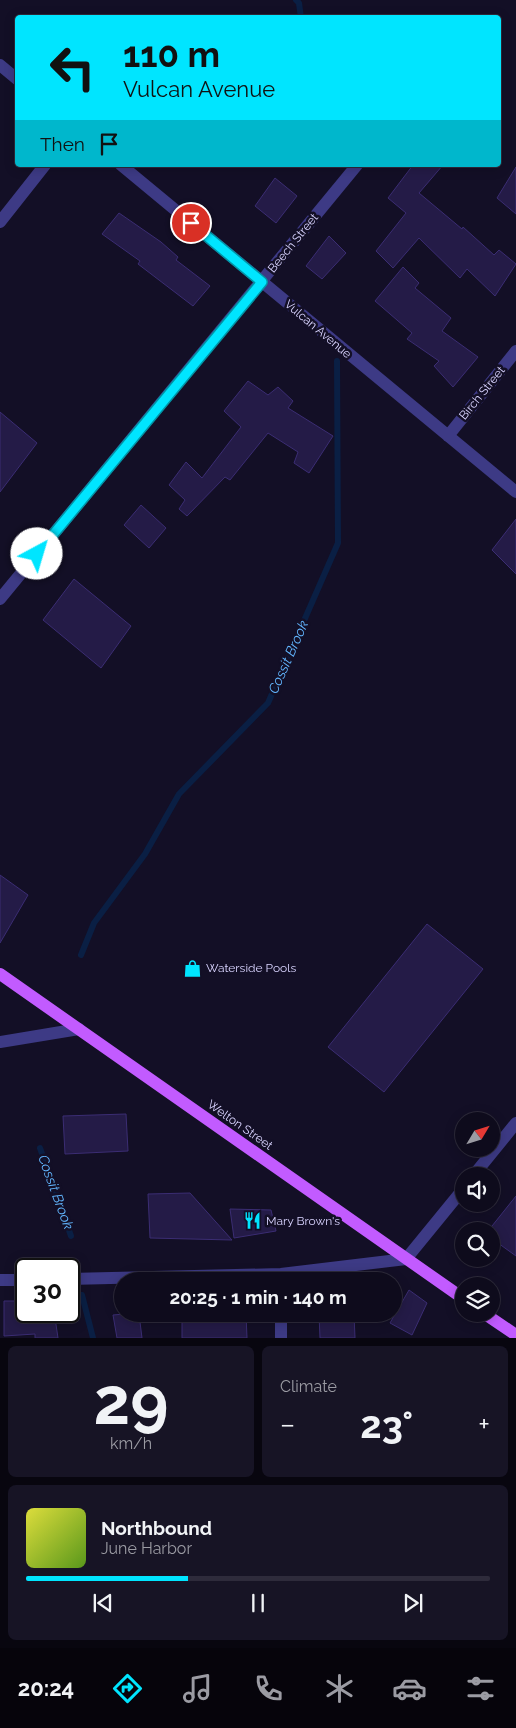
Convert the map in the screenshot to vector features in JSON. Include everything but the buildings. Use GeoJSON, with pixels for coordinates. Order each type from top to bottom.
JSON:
{"type":"FeatureCollection","features":[{"type":"Feature","properties":{"kind":"main road","name":"Welton Street"},"geometry":{"type":"LineString","coordinates":[[0,974],[455,1293]]}},
{"type":"Feature","properties":{"kind":"main road"},"geometry":{"type":"LineString","coordinates":[[497,1322],[516,1335]]}},
{"type":"Feature","properties":{"kind":"street"},"geometry":{"type":"LineString","coordinates":[[0,65],[15,78]]}},
{"type":"Feature","properties":{"kind":"street"},"geometry":{"type":"LineString","coordinates":[[0,222],[43,167]]}},
{"type":"Feature","properties":{"kind":"street","name":"Vulcan Avenue"},"geometry":{"type":"LineString","coordinates":[[123,167],[516,492]]}},
{"type":"Feature","properties":{"kind":"street","name":"Beech Street"},"geometry":{"type":"LineString","coordinates":[[0,599],[355,167]]}},
{"type":"Feature","properties":{"kind":"street","name":"Birch Street"},"geometry":{"type":"LineString","coordinates":[[448,436],[516,351]]}},
{"type":"Feature","properties":{"kind":"street"},"geometry":{"type":"LineString","coordinates":[[0,1042],[79,1029]]}},
{"type":"Feature","properties":{"kind":"street"},"geometry":{"type":"LineString","coordinates":[[480,1167],[516,1123]]}},
{"type":"Feature","properties":{"kind":"street"},"geometry":{"type":"LineString","coordinates":[[323,1272],[406,1260],[455,1199]]}},
{"type":"Feature","properties":{"kind":"street"},"geometry":{"type":"LineString","coordinates":[[80,1279],[114,1279]]}},
{"type":"Feature","properties":{"kind":"street"},"geometry":{"type":"LineString","coordinates":[[0,1280],[15,1280]]}},
{"type":"Feature","properties":{"kind":"street"},"geometry":{"type":"LineString","coordinates":[[281,1322],[281,1338]]}},
{"type":"Feature","properties":{"kind":"waterway","name":"Cossit Brook"},"geometry":{"type":"LineString","coordinates":[[296,0],[299,3],[301,15]]}},
{"type":"Feature","properties":{"kind":"waterway","name":"Cossit Brook"},"geometry":{"type":"LineString","coordinates":[[81,955],[94,923],[145,854],[179,794],[268,703],[338,543],[337,361]]}},
{"type":"Feature","properties":{"kind":"waterway","name":"Cossit Brook"},"geometry":{"type":"LineString","coordinates":[[40,1148],[71,1236]]}},
{"type":"Feature","properties":{"kind":"waterway","name":"Cossit Brook"},"geometry":{"type":"LineString","coordinates":[[82,1295],[93,1338]]}},
{"type":"Feature","properties":{"kind":"place","name":"Waterside Pools"},"geometry":{"type":"Point","coordinates":[192,968]}},
{"type":"Feature","properties":{"kind":"place","name":"Mary Brown's"},"geometry":{"type":"Point","coordinates":[252,1221]}},
{"type":"Feature","properties":{"kind":"route"},"geometry":{"type":"LineString","coordinates":[[37,554],[262,282],[191,223]]}}]}
